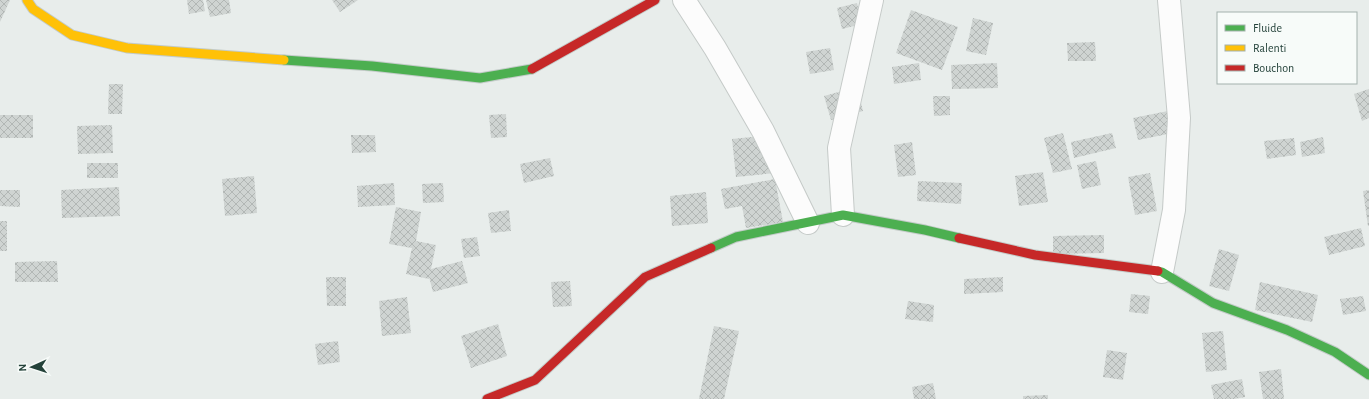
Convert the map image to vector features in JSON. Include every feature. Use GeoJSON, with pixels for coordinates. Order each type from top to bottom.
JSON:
{"type":"FeatureCollection","features":[{"type":"Feature","properties":{"kind":"street"},"geometry":{"type":"LineString","coordinates":[[27,0],[33,9],[72,35],[127,48],[372,66],[480,78],[534,69],[655,0]]}},
{"type":"Feature","properties":{"kind":"street"},"geometry":{"type":"LineString","coordinates":[[684,0],[715,48],[763,131],[808,223]]}},
{"type":"Feature","properties":{"kind":"street"},"geometry":{"type":"LineString","coordinates":[[843,215],[839,148],[872,0]]}},
{"type":"Feature","properties":{"kind":"street"},"geometry":{"type":"LineString","coordinates":[[1162,272],[1174,210],[1179,118],[1169,0]]}},
{"type":"Feature","properties":{"kind":"street"},"geometry":{"type":"LineString","coordinates":[[487,399],[535,380],[645,277],[736,237],[843,215],[939,233],[1035,255],[1162,272],[1213,303],[1287,330],[1335,352],[1369,375]]}},
{"type":"Feature","properties":{"kind":"building"},"geometry":{"type":"Polygon","coordinates":[[[0,0],[10,0],[0,22],[0,0]]]}},
{"type":"Feature","properties":{"kind":"building"},"geometry":{"type":"Polygon","coordinates":[[[187,0],[203,0],[205,11],[189,14],[187,0]]]}},
{"type":"Feature","properties":{"kind":"building"},"geometry":{"type":"Polygon","coordinates":[[[206,0],[229,0],[231,13],[210,17],[206,0]]]}},
{"type":"Feature","properties":{"kind":"building"},"geometry":{"type":"Polygon","coordinates":[[[332,0],[358,0],[340,12],[332,0]]]}},
{"type":"Feature","properties":{"kind":"building"},"geometry":{"type":"Polygon","coordinates":[[[857,3],[862,24],[842,29],[837,8],[857,3]]]}},
{"type":"Feature","properties":{"kind":"building"},"geometry":{"type":"Polygon","coordinates":[[[911,10],[958,27],[942,70],[896,53],[911,10]]]}},
{"type":"Feature","properties":{"kind":"building"},"geometry":{"type":"Polygon","coordinates":[[[973,18],[993,23],[986,55],[966,51],[973,18]]]}},
{"type":"Feature","properties":{"kind":"building"},"geometry":{"type":"Polygon","coordinates":[[[1095,42],[1096,61],[1068,61],[1067,43],[1095,42]]]}},
{"type":"Feature","properties":{"kind":"building"},"geometry":{"type":"Polygon","coordinates":[[[830,48],[834,70],[810,74],[806,52],[830,48]]]}},
{"type":"Feature","properties":{"kind":"building"},"geometry":{"type":"Polygon","coordinates":[[[919,63],[921,80],[894,84],[892,67],[919,63]]]}},
{"type":"Feature","properties":{"kind":"building"},"geometry":{"type":"Polygon","coordinates":[[[997,63],[998,88],[952,89],[951,65],[997,63]]]}},
{"type":"Feature","properties":{"kind":"building"},"geometry":{"type":"Polygon","coordinates":[[[109,84],[123,84],[122,114],[108,114],[109,84]]]}},
{"type":"Feature","properties":{"kind":"building"},"geometry":{"type":"Polygon","coordinates":[[[857,87],[863,111],[831,120],[824,96],[857,87]]]}},
{"type":"Feature","properties":{"kind":"building"},"geometry":{"type":"Polygon","coordinates":[[[1369,89],[1369,118],[1362,121],[1354,94],[1369,89]]]}},
{"type":"Feature","properties":{"kind":"building"},"geometry":{"type":"Polygon","coordinates":[[[933,96],[950,96],[950,115],[934,116],[933,96]]]}},
{"type":"Feature","properties":{"kind":"building"},"geometry":{"type":"Polygon","coordinates":[[[1183,108],[1188,130],[1138,140],[1133,118],[1183,108]]]}},
{"type":"Feature","properties":{"kind":"building"},"geometry":{"type":"Polygon","coordinates":[[[506,114],[507,137],[491,138],[489,115],[506,114]]]}},
{"type":"Feature","properties":{"kind":"building"},"geometry":{"type":"Polygon","coordinates":[[[0,115],[33,115],[33,138],[0,138],[0,115]]]}},
{"type":"Feature","properties":{"kind":"building"},"geometry":{"type":"Polygon","coordinates":[[[112,125],[113,153],[78,154],[77,126],[112,125]]]}},
{"type":"Feature","properties":{"kind":"building"},"geometry":{"type":"Polygon","coordinates":[[[1063,133],[1072,169],[1053,173],[1044,138],[1063,133]]]}},
{"type":"Feature","properties":{"kind":"building"},"geometry":{"type":"Polygon","coordinates":[[[1112,133],[1116,148],[1074,158],[1071,142],[1112,133]]]}},
{"type":"Feature","properties":{"kind":"building"},"geometry":{"type":"Polygon","coordinates":[[[351,135],[375,135],[376,152],[352,153],[351,135]]]}},
{"type":"Feature","properties":{"kind":"building"},"geometry":{"type":"Polygon","coordinates":[[[771,135],[775,173],[736,177],[732,139],[771,135]]]}},
{"type":"Feature","properties":{"kind":"building"},"geometry":{"type":"Polygon","coordinates":[[[1323,137],[1325,153],[1302,157],[1300,142],[1323,137]]]}},
{"type":"Feature","properties":{"kind":"building"},"geometry":{"type":"Polygon","coordinates":[[[1294,138],[1296,155],[1267,159],[1264,141],[1294,138]]]}},
{"type":"Feature","properties":{"kind":"building"},"geometry":{"type":"Polygon","coordinates":[[[912,142],[916,175],[898,177],[894,145],[912,142]]]}},
{"type":"Feature","properties":{"kind":"building"},"geometry":{"type":"Polygon","coordinates":[[[550,158],[554,176],[524,183],[520,164],[550,158]]]}},
{"type":"Feature","properties":{"kind":"building"},"geometry":{"type":"Polygon","coordinates":[[[1096,161],[1101,185],[1082,189],[1077,165],[1096,161]]]}},
{"type":"Feature","properties":{"kind":"building"},"geometry":{"type":"Polygon","coordinates":[[[87,163],[118,163],[118,178],[87,178],[87,163]]]}},
{"type":"Feature","properties":{"kind":"building"},"geometry":{"type":"Polygon","coordinates":[[[1043,172],[1048,202],[1019,206],[1015,176],[1043,172]]]}},
{"type":"Feature","properties":{"kind":"building"},"geometry":{"type":"Polygon","coordinates":[[[1150,173],[1157,211],[1135,215],[1128,177],[1150,173]]]}},
{"type":"Feature","properties":{"kind":"building"},"geometry":{"type":"Polygon","coordinates":[[[254,176],[257,213],[225,216],[222,179],[254,176]]]}},
{"type":"Feature","properties":{"kind":"building"},"geometry":{"type":"Polygon","coordinates":[[[775,179],[783,222],[746,228],[742,206],[725,209],[721,189],[775,179]]]}},
{"type":"Feature","properties":{"kind":"building"},"geometry":{"type":"Polygon","coordinates":[[[918,181],[962,183],[961,204],[917,201],[918,181]]]}},
{"type":"Feature","properties":{"kind":"building"},"geometry":{"type":"Polygon","coordinates":[[[394,183],[395,205],[358,207],[357,186],[394,183]]]}},
{"type":"Feature","properties":{"kind":"building"},"geometry":{"type":"Polygon","coordinates":[[[443,183],[444,202],[423,203],[422,184],[443,183]]]}},
{"type":"Feature","properties":{"kind":"building"},"geometry":{"type":"Polygon","coordinates":[[[119,187],[120,216],[62,218],[61,190],[119,187]]]}},
{"type":"Feature","properties":{"kind":"building"},"geometry":{"type":"Polygon","coordinates":[[[0,190],[20,190],[20,207],[0,206],[0,190]]]}},
{"type":"Feature","properties":{"kind":"building"},"geometry":{"type":"Polygon","coordinates":[[[1369,190],[1369,226],[1368,226],[1363,191],[1369,190]]]}},
{"type":"Feature","properties":{"kind":"building"},"geometry":{"type":"Polygon","coordinates":[[[706,192],[708,223],[672,226],[670,196],[706,192]]]}},
{"type":"Feature","properties":{"kind":"building"},"geometry":{"type":"Polygon","coordinates":[[[396,207],[421,212],[416,241],[436,245],[431,269],[462,261],[468,283],[433,292],[429,277],[429,279],[406,274],[412,248],[389,244],[396,207]]]}},
{"type":"Feature","properties":{"kind":"building"},"geometry":{"type":"Polygon","coordinates":[[[509,210],[511,231],[491,233],[488,213],[509,210]]]}},
{"type":"Feature","properties":{"kind":"building"},"geometry":{"type":"Polygon","coordinates":[[[0,221],[7,221],[7,251],[0,251],[0,221]]]}},
{"type":"Feature","properties":{"kind":"building"},"geometry":{"type":"Polygon","coordinates":[[[1361,228],[1365,246],[1329,255],[1324,237],[1361,228]]]}},
{"type":"Feature","properties":{"kind":"building"},"geometry":{"type":"Polygon","coordinates":[[[1104,235],[1104,253],[1053,254],[1053,236],[1104,235]]]}},
{"type":"Feature","properties":{"kind":"building"},"geometry":{"type":"Polygon","coordinates":[[[477,237],[480,256],[464,258],[461,239],[477,237]]]}},
{"type":"Feature","properties":{"kind":"building"},"geometry":{"type":"Polygon","coordinates":[[[1219,249],[1239,255],[1229,291],[1209,286],[1219,249]]]}},
{"type":"Feature","properties":{"kind":"building"},"geometry":{"type":"Polygon","coordinates":[[[57,261],[58,282],[15,282],[15,262],[57,261]]]}},
{"type":"Feature","properties":{"kind":"building"},"geometry":{"type":"Polygon","coordinates":[[[326,277],[346,277],[346,306],[327,306],[326,277]]]}},
{"type":"Feature","properties":{"kind":"building"},"geometry":{"type":"Polygon","coordinates":[[[1003,277],[1003,292],[964,294],[964,279],[1003,277]]]}},
{"type":"Feature","properties":{"kind":"building"},"geometry":{"type":"Polygon","coordinates":[[[570,281],[572,306],[553,307],[551,282],[570,281]]]}},
{"type":"Feature","properties":{"kind":"building"},"geometry":{"type":"Polygon","coordinates":[[[1260,282],[1318,295],[1312,322],[1255,310],[1260,282]]]}},
{"type":"Feature","properties":{"kind":"building"},"geometry":{"type":"Polygon","coordinates":[[[1131,294],[1150,296],[1148,314],[1129,312],[1131,294]]]}},
{"type":"Feature","properties":{"kind":"building"},"geometry":{"type":"Polygon","coordinates":[[[1363,296],[1366,311],[1343,315],[1340,299],[1363,296]]]}},
{"type":"Feature","properties":{"kind":"building"},"geometry":{"type":"Polygon","coordinates":[[[407,297],[411,333],[382,336],[379,301],[407,297]]]}},
{"type":"Feature","properties":{"kind":"building"},"geometry":{"type":"Polygon","coordinates":[[[908,301],[934,305],[933,322],[905,319],[908,301]]]}},
{"type":"Feature","properties":{"kind":"building"},"geometry":{"type":"Polygon","coordinates":[[[498,324],[507,356],[471,368],[461,336],[498,324]]]}},
{"type":"Feature","properties":{"kind":"building"},"geometry":{"type":"Polygon","coordinates":[[[714,326],[739,331],[724,399],[699,399],[714,326]]]}},
{"type":"Feature","properties":{"kind":"building"},"geometry":{"type":"Polygon","coordinates":[[[1223,331],[1227,370],[1206,372],[1202,333],[1223,331]]]}},
{"type":"Feature","properties":{"kind":"building"},"geometry":{"type":"Polygon","coordinates":[[[338,341],[340,362],[318,365],[315,344],[338,341]]]}},
{"type":"Feature","properties":{"kind":"building"},"geometry":{"type":"Polygon","coordinates":[[[1107,350],[1127,353],[1123,380],[1103,377],[1107,350]]]}},
{"type":"Feature","properties":{"kind":"building"},"geometry":{"type":"Polygon","coordinates":[[[1281,369],[1284,399],[1263,399],[1259,372],[1281,369]]]}},
{"type":"Feature","properties":{"kind":"building"},"geometry":{"type":"Polygon","coordinates":[[[1242,379],[1245,397],[1234,399],[1214,399],[1211,385],[1242,379]]]}},
{"type":"Feature","properties":{"kind":"building"},"geometry":{"type":"Polygon","coordinates":[[[933,383],[936,399],[914,399],[912,387],[933,383]]]}},
{"type":"Feature","properties":{"kind":"building"},"geometry":{"type":"Polygon","coordinates":[[[1048,395],[1048,399],[1023,399],[1023,396],[1048,395]]]}},
{"type":"Feature","properties":{"kind":"traffic: fast"},"geometry":{"type":"LineString","coordinates":[[284,60],[372,66],[480,78],[532,69]]}},
{"type":"Feature","properties":{"kind":"traffic: fast"},"geometry":{"type":"LineString","coordinates":[[711,248],[736,237],[843,215],[925,230],[959,238]]}},
{"type":"Feature","properties":{"kind":"traffic: fast"},"geometry":{"type":"LineString","coordinates":[[1158,271],[1213,303],[1287,330],[1335,352],[1369,375]]}},
{"type":"Feature","properties":{"kind":"traffic: slow"},"geometry":{"type":"LineString","coordinates":[[27,0],[33,9],[72,35],[127,48],[284,60]]}},
{"type":"Feature","properties":{"kind":"traffic: jam"},"geometry":{"type":"LineString","coordinates":[[532,69],[655,0]]}},
{"type":"Feature","properties":{"kind":"traffic: jam"},"geometry":{"type":"LineString","coordinates":[[959,238],[1035,255],[1158,271]]}},
{"type":"Feature","properties":{"kind":"traffic: jam"},"geometry":{"type":"LineString","coordinates":[[487,399],[535,380],[645,277],[711,248]]}}]}
